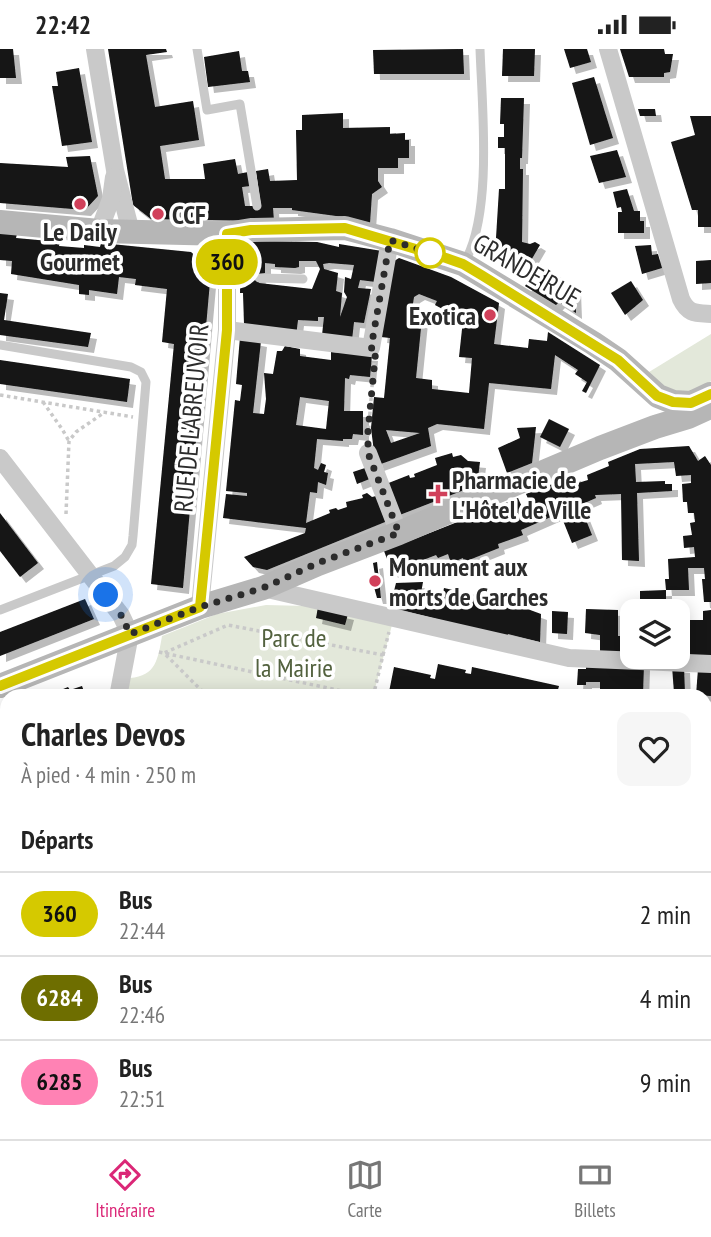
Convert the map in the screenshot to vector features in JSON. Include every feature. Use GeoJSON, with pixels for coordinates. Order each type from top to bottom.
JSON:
{"type":"FeatureCollection","features":[{"type":"Feature","properties":{"kind":"street"},"geometry":{"type":"LineString","coordinates":[[95,49],[115,170],[131,232]]}},
{"type":"Feature","properties":{"kind":"street"},"geometry":{"type":"LineString","coordinates":[[608,49],[685,308],[691,313],[711,314]]}},
{"type":"Feature","properties":{"kind":"street"},"geometry":{"type":"LineString","coordinates":[[99,231],[111,199],[115,170]]}},
{"type":"Feature","properties":{"kind":"street","name":"GRANDE RUE"},"geometry":{"type":"LineString","coordinates":[[0,222],[99,231],[227,234],[259,219],[345,228],[463,264],[601,349],[624,365],[657,396]]}},
{"type":"Feature","properties":{"kind":"street","name":"RUE DE L'ABREUVOIR"},"geometry":{"type":"LineString","coordinates":[[200,607],[234,278],[227,234]]}},
{"type":"Feature","properties":{"kind":"street"},"geometry":{"type":"LineString","coordinates":[[227,330],[371,348],[390,240]]}},
{"type":"Feature","properties":{"kind":"street"},"geometry":{"type":"LineString","coordinates":[[655,427],[657,396],[673,402],[691,403],[711,394]]}},
{"type":"Feature","properties":{"kind":"street"},"geometry":{"type":"LineString","coordinates":[[0,686],[200,607],[263,588],[318,563],[399,533],[655,427],[688,417],[711,404]]}},
{"type":"Feature","properties":{"kind":"street"},"geometry":{"type":"LineString","coordinates":[[368,453],[399,533]]}},
{"type":"Feature","properties":{"kind":"street"},"geometry":{"type":"LineString","coordinates":[[0,458],[121,615],[130,634],[120,689]]}},
{"type":"Feature","properties":{"kind":"street"},"geometry":{"type":"LineString","coordinates":[[263,588],[569,658],[711,664]]}},
{"type":"Feature","properties":{"kind":"lane"},"geometry":{"type":"LineString","coordinates":[[197,49],[207,110],[240,104],[259,219]]}},
{"type":"Feature","properties":{"kind":"lane"},"geometry":{"type":"LineString","coordinates":[[463,264],[474,247],[484,180],[480,49]]}},
{"type":"Feature","properties":{"kind":"lane"},"geometry":{"type":"LineString","coordinates":[[259,278],[303,279]]}},
{"type":"Feature","properties":{"kind":"lane"},"geometry":{"type":"LineString","coordinates":[[0,345],[131,367],[145,377],[146,382],[131,545],[121,561],[91,576],[0,610]]}},
{"type":"Feature","properties":{"kind":"path"},"geometry":{"type":"LineString","coordinates":[[368,453],[376,348],[371,348]]}},
{"type":"Feature","properties":{"kind":"path"},"geometry":{"type":"LineString","coordinates":[[0,395],[118,414]]}},
{"type":"Feature","properties":{"kind":"path"},"geometry":{"type":"LineString","coordinates":[[42,402],[68,441],[65,542]]}},
{"type":"Feature","properties":{"kind":"path"},"geometry":{"type":"LineString","coordinates":[[68,441],[76,432],[105,412]]}},
{"type":"Feature","properties":{"kind":"path"},"geometry":{"type":"LineString","coordinates":[[162,653],[228,625],[383,655],[374,689]]}},
{"type":"Feature","properties":{"kind":"path"},"geometry":{"type":"LineString","coordinates":[[162,653],[200,689]]}},
{"type":"Feature","properties":{"kind":"path"},"geometry":{"type":"LineString","coordinates":[[162,653],[334,689]]}},
{"type":"Feature","properties":{"kind":"green space"},"geometry":{"type":"Polygon","coordinates":[[[711,334],[711,381],[702,389],[682,394],[669,392],[649,372],[711,334]]]}},
{"type":"Feature","properties":{"kind":"green space","name":"Parc de la Mairie"},"geometry":{"type":"Polygon","coordinates":[[[266,605],[306,606],[392,625],[375,689],[128,689],[130,678],[145,674],[154,665],[162,636],[217,614],[266,605]]]}},
{"type":"Feature","properties":{"kind":"building"},"geometry":{"type":"Polygon","coordinates":[[[0,49],[13,49],[16,78],[0,78],[0,49]]]}},
{"type":"Feature","properties":{"kind":"building"},"geometry":{"type":"Polygon","coordinates":[[[108,49],[166,49],[167,52],[146,55],[155,107],[193,101],[199,140],[160,146],[165,179],[205,179],[203,164],[235,159],[238,174],[248,172],[250,186],[242,187],[245,206],[261,206],[256,171],[268,169],[270,181],[297,180],[296,130],[302,130],[302,115],[343,113],[343,128],[390,127],[390,134],[405,133],[405,140],[409,140],[409,158],[398,158],[398,168],[378,168],[378,181],[382,187],[372,194],[370,223],[292,208],[273,208],[274,221],[151,219],[133,205],[108,49]]]}},
{"type":"Feature","properties":{"kind":"building"},"geometry":{"type":"Polygon","coordinates":[[[463,49],[464,74],[374,74],[373,50],[463,49]]]}},
{"type":"Feature","properties":{"kind":"building"},"geometry":{"type":"Polygon","coordinates":[[[503,49],[535,49],[534,76],[502,76],[503,49]]]}},
{"type":"Feature","properties":{"kind":"building"},"geometry":{"type":"Polygon","coordinates":[[[564,49],[587,49],[591,62],[570,68],[564,49]]]}},
{"type":"Feature","properties":{"kind":"building"},"geometry":{"type":"Polygon","coordinates":[[[620,49],[664,49],[665,54],[673,54],[670,72],[664,73],[664,77],[629,77],[620,49]]]}},
{"type":"Feature","properties":{"kind":"building"},"geometry":{"type":"Polygon","coordinates":[[[239,51],[242,71],[248,71],[250,82],[208,87],[204,57],[239,51]]]}},
{"type":"Feature","properties":{"kind":"building"},"geometry":{"type":"Polygon","coordinates":[[[79,68],[92,142],[62,146],[52,86],[58,86],[56,72],[79,68]]]}},
{"type":"Feature","properties":{"kind":"building"},"geometry":{"type":"Polygon","coordinates":[[[594,77],[613,138],[590,145],[572,83],[594,77]]]}},
{"type":"Feature","properties":{"kind":"building"},"geometry":{"type":"Polygon","coordinates":[[[501,98],[524,98],[520,158],[520,169],[523,169],[522,242],[535,242],[540,245],[523,274],[491,254],[496,238],[499,189],[505,189],[505,148],[498,148],[498,137],[504,137],[504,124],[500,124],[501,98]]]}},
{"type":"Feature","properties":{"kind":"building"},"geometry":{"type":"Polygon","coordinates":[[[638,109],[655,109],[656,116],[640,116],[638,109]]]}},
{"type":"Feature","properties":{"kind":"building"},"geometry":{"type":"Polygon","coordinates":[[[690,116],[711,116],[711,227],[698,227],[698,210],[692,210],[671,142],[695,135],[690,116]]]}},
{"type":"Feature","properties":{"kind":"building"},"geometry":{"type":"Polygon","coordinates":[[[617,150],[626,177],[599,183],[590,156],[617,150]]]}},
{"type":"Feature","properties":{"kind":"building"},"geometry":{"type":"Polygon","coordinates":[[[90,156],[98,196],[85,210],[0,203],[0,163],[68,167],[66,157],[90,156]]]}},
{"type":"Feature","properties":{"kind":"building"},"geometry":{"type":"Polygon","coordinates":[[[627,189],[634,211],[640,211],[640,221],[644,221],[644,233],[618,233],[618,212],[622,212],[621,207],[617,208],[613,192],[627,189]]]}},
{"type":"Feature","properties":{"kind":"building"},"geometry":{"type":"Polygon","coordinates":[[[0,232],[17,234],[16,238],[60,242],[59,246],[100,247],[101,243],[191,252],[211,270],[183,588],[151,584],[174,344],[162,342],[167,289],[135,285],[136,279],[119,277],[117,294],[89,290],[89,295],[79,294],[79,285],[11,274],[12,261],[0,260],[0,232]]]}},
{"type":"Feature","properties":{"kind":"building"},"geometry":{"type":"Polygon","coordinates":[[[317,242],[382,251],[376,282],[360,280],[358,288],[371,289],[364,323],[354,322],[352,340],[322,335],[324,317],[318,317],[318,321],[298,320],[296,336],[244,324],[243,293],[240,293],[241,243],[317,242]],[[299,261],[299,267],[295,268],[275,267],[275,264],[265,263],[265,273],[260,274],[259,283],[312,289],[320,269],[316,261],[299,261]],[[323,264],[324,269],[338,273],[336,291],[342,293],[340,317],[347,297],[344,292],[345,277],[351,279],[354,265],[323,264]]]}},
{"type":"Feature","properties":{"kind":"building"},"geometry":{"type":"Polygon","coordinates":[[[651,245],[652,255],[658,254],[662,268],[642,274],[635,246],[651,245]]]}},
{"type":"Feature","properties":{"kind":"building"},"geometry":{"type":"Polygon","coordinates":[[[399,258],[451,277],[499,303],[494,344],[528,348],[529,339],[547,341],[548,332],[600,365],[586,393],[582,391],[587,382],[575,374],[578,370],[555,355],[551,389],[489,383],[484,429],[437,424],[428,428],[431,446],[378,465],[371,428],[374,397],[384,398],[390,338],[381,337],[391,263],[399,258]],[[419,294],[414,297],[411,316],[422,318],[416,378],[432,380],[432,389],[469,393],[472,358],[459,357],[463,320],[435,305],[437,301],[419,294]],[[386,430],[391,443],[420,433],[386,430]]]}},
{"type":"Feature","properties":{"kind":"building"},"geometry":{"type":"Polygon","coordinates":[[[711,260],[711,283],[696,284],[696,261],[711,260]]]}},
{"type":"Feature","properties":{"kind":"building"},"geometry":{"type":"Polygon","coordinates":[[[540,264],[575,287],[576,313],[559,302],[556,305],[525,286],[540,264]]]}},
{"type":"Feature","properties":{"kind":"building"},"geometry":{"type":"Polygon","coordinates":[[[631,281],[643,300],[625,315],[611,293],[631,281]]]}},
{"type":"Feature","properties":{"kind":"building"},"geometry":{"type":"Polygon","coordinates":[[[0,293],[8,294],[4,320],[91,333],[88,347],[0,335],[0,293]]]}},
{"type":"Feature","properties":{"kind":"building"},"geometry":{"type":"Polygon","coordinates":[[[240,337],[261,341],[253,413],[264,414],[264,373],[273,374],[277,351],[282,351],[285,346],[300,349],[300,356],[331,360],[331,352],[372,355],[370,377],[350,375],[349,379],[345,378],[344,411],[363,411],[363,435],[353,434],[352,439],[343,441],[317,439],[314,468],[318,470],[321,463],[326,465],[324,472],[328,473],[326,485],[318,482],[317,493],[310,492],[306,523],[330,513],[329,510],[347,507],[346,502],[363,498],[362,495],[367,493],[372,497],[380,495],[388,516],[385,522],[267,570],[253,567],[244,557],[305,533],[306,528],[223,518],[226,494],[247,496],[247,493],[226,491],[235,400],[240,401],[242,385],[236,384],[240,337]],[[300,397],[296,425],[326,429],[329,401],[300,397]]]}},
{"type":"Feature","properties":{"kind":"building"},"geometry":{"type":"Polygon","coordinates":[[[0,360],[130,379],[127,402],[0,384],[0,360]]]}},
{"type":"Feature","properties":{"kind":"building"},"geometry":{"type":"Polygon","coordinates":[[[549,419],[569,429],[560,447],[540,437],[549,419]]]}},
{"type":"Feature","properties":{"kind":"building"},"geometry":{"type":"Polygon","coordinates":[[[536,427],[532,463],[507,473],[498,448],[520,438],[517,428],[536,427]]]}},
{"type":"Feature","properties":{"kind":"building"},"geometry":{"type":"Polygon","coordinates":[[[689,446],[698,461],[705,456],[711,465],[711,602],[704,602],[704,568],[688,568],[689,590],[666,590],[665,579],[669,579],[668,559],[695,557],[694,547],[684,548],[683,536],[692,535],[690,523],[695,522],[694,513],[688,513],[687,502],[683,502],[682,484],[691,483],[691,475],[676,476],[674,462],[635,464],[636,482],[665,481],[665,484],[672,484],[672,491],[637,493],[639,561],[622,560],[621,494],[595,495],[596,498],[580,505],[592,535],[572,543],[560,513],[521,530],[523,535],[498,544],[499,548],[464,562],[463,558],[451,563],[448,554],[438,558],[436,555],[392,572],[384,551],[518,498],[522,507],[530,503],[526,494],[575,475],[578,483],[588,480],[587,475],[609,466],[608,462],[640,449],[689,446]]]}},
{"type":"Feature","properties":{"kind":"building"},"geometry":{"type":"Polygon","coordinates":[[[452,453],[453,457],[461,455],[468,461],[480,462],[477,485],[397,516],[386,484],[409,475],[410,478],[415,477],[414,474],[437,465],[435,458],[452,453]]]}},
{"type":"Feature","properties":{"kind":"building"},"geometry":{"type":"Polygon","coordinates":[[[368,467],[372,478],[357,484],[353,472],[368,467]]]}},
{"type":"Feature","properties":{"kind":"building"},"geometry":{"type":"Polygon","coordinates":[[[0,513],[38,563],[20,577],[0,551],[0,513]]]}},
{"type":"Feature","properties":{"kind":"building","name":"Monument aux morts de Garches"},"geometry":{"type":"Polygon","coordinates":[[[377,562],[381,598],[377,598],[371,576],[375,575],[373,563],[377,562]]]}},
{"type":"Feature","properties":{"kind":"building"},"geometry":{"type":"Polygon","coordinates":[[[423,582],[421,593],[442,598],[444,588],[514,604],[541,614],[540,642],[508,634],[507,637],[390,607],[396,583],[423,582]]]}},
{"type":"Feature","properties":{"kind":"building"},"geometry":{"type":"Polygon","coordinates":[[[666,590],[666,599],[640,599],[640,591],[666,590]]]}},
{"type":"Feature","properties":{"kind":"building"},"geometry":{"type":"Polygon","coordinates":[[[85,599],[94,619],[0,656],[0,632],[85,599]]]}},
{"type":"Feature","properties":{"kind":"building"},"geometry":{"type":"Polygon","coordinates":[[[318,607],[348,614],[345,625],[316,618],[318,607]]]}},
{"type":"Feature","properties":{"kind":"building"},"geometry":{"type":"Polygon","coordinates":[[[586,609],[618,610],[620,654],[600,653],[600,635],[585,633],[586,609]]]}},
{"type":"Feature","properties":{"kind":"building"},"geometry":{"type":"Polygon","coordinates":[[[711,610],[711,658],[690,657],[690,620],[703,620],[703,611],[711,610]]]}},
{"type":"Feature","properties":{"kind":"building"},"geometry":{"type":"Polygon","coordinates":[[[552,611],[568,612],[567,634],[552,633],[552,611]]]}},
{"type":"Feature","properties":{"kind":"building"},"geometry":{"type":"Polygon","coordinates":[[[586,663],[620,664],[620,669],[644,669],[643,689],[600,689],[600,682],[577,685],[578,669],[586,669],[586,663]]]}},
{"type":"Feature","properties":{"kind":"building"},"geometry":{"type":"Polygon","coordinates":[[[438,664],[466,670],[465,673],[471,674],[472,667],[559,686],[558,689],[390,689],[394,667],[431,675],[430,678],[435,679],[438,664]]]}},
{"type":"Feature","properties":{"kind":"building"},"geometry":{"type":"Polygon","coordinates":[[[672,669],[684,669],[685,689],[674,689],[672,669]]]}},
{"type":"Feature","properties":{"kind":"building"},"geometry":{"type":"Polygon","coordinates":[[[698,669],[711,670],[711,689],[696,689],[698,669]]]}},
{"type":"Feature","properties":{"kind":"bus line","name":"360"},"geometry":{"type":"LineString","coordinates":[[0,686],[200,607],[227,330],[227,234],[251,230],[345,228],[410,246],[463,264],[483,276],[618,360],[657,396],[673,402],[691,403],[711,394]]}},
{"type":"Feature","properties":{"kind":"place","name":"Le Daily Gourmet"},"geometry":{"type":"Point","coordinates":[80,204]}},
{"type":"Feature","properties":{"kind":"place","name":"CCF"},"geometry":{"type":"Point","coordinates":[158,214]}},
{"type":"Feature","properties":{"kind":"place","name":"Exotica"},"geometry":{"type":"Point","coordinates":[490,315]}},
{"type":"Feature","properties":{"kind":"place","name":"Pharmacie de L'Hôtel de Ville"},"geometry":{"type":"Point","coordinates":[438,494]}},
{"type":"Feature","properties":{"kind":"place","name":"Monument aux morts de Garches"},"geometry":{"type":"Point","coordinates":[375,581]}},
{"type":"Feature","properties":{"kind":"route"},"geometry":{"type":"LineString","coordinates":[[106,595],[121,615],[130,634],[200,607],[263,588],[318,563],[399,533],[368,453],[376,348],[371,348],[390,240],[430,253]]}}]}
